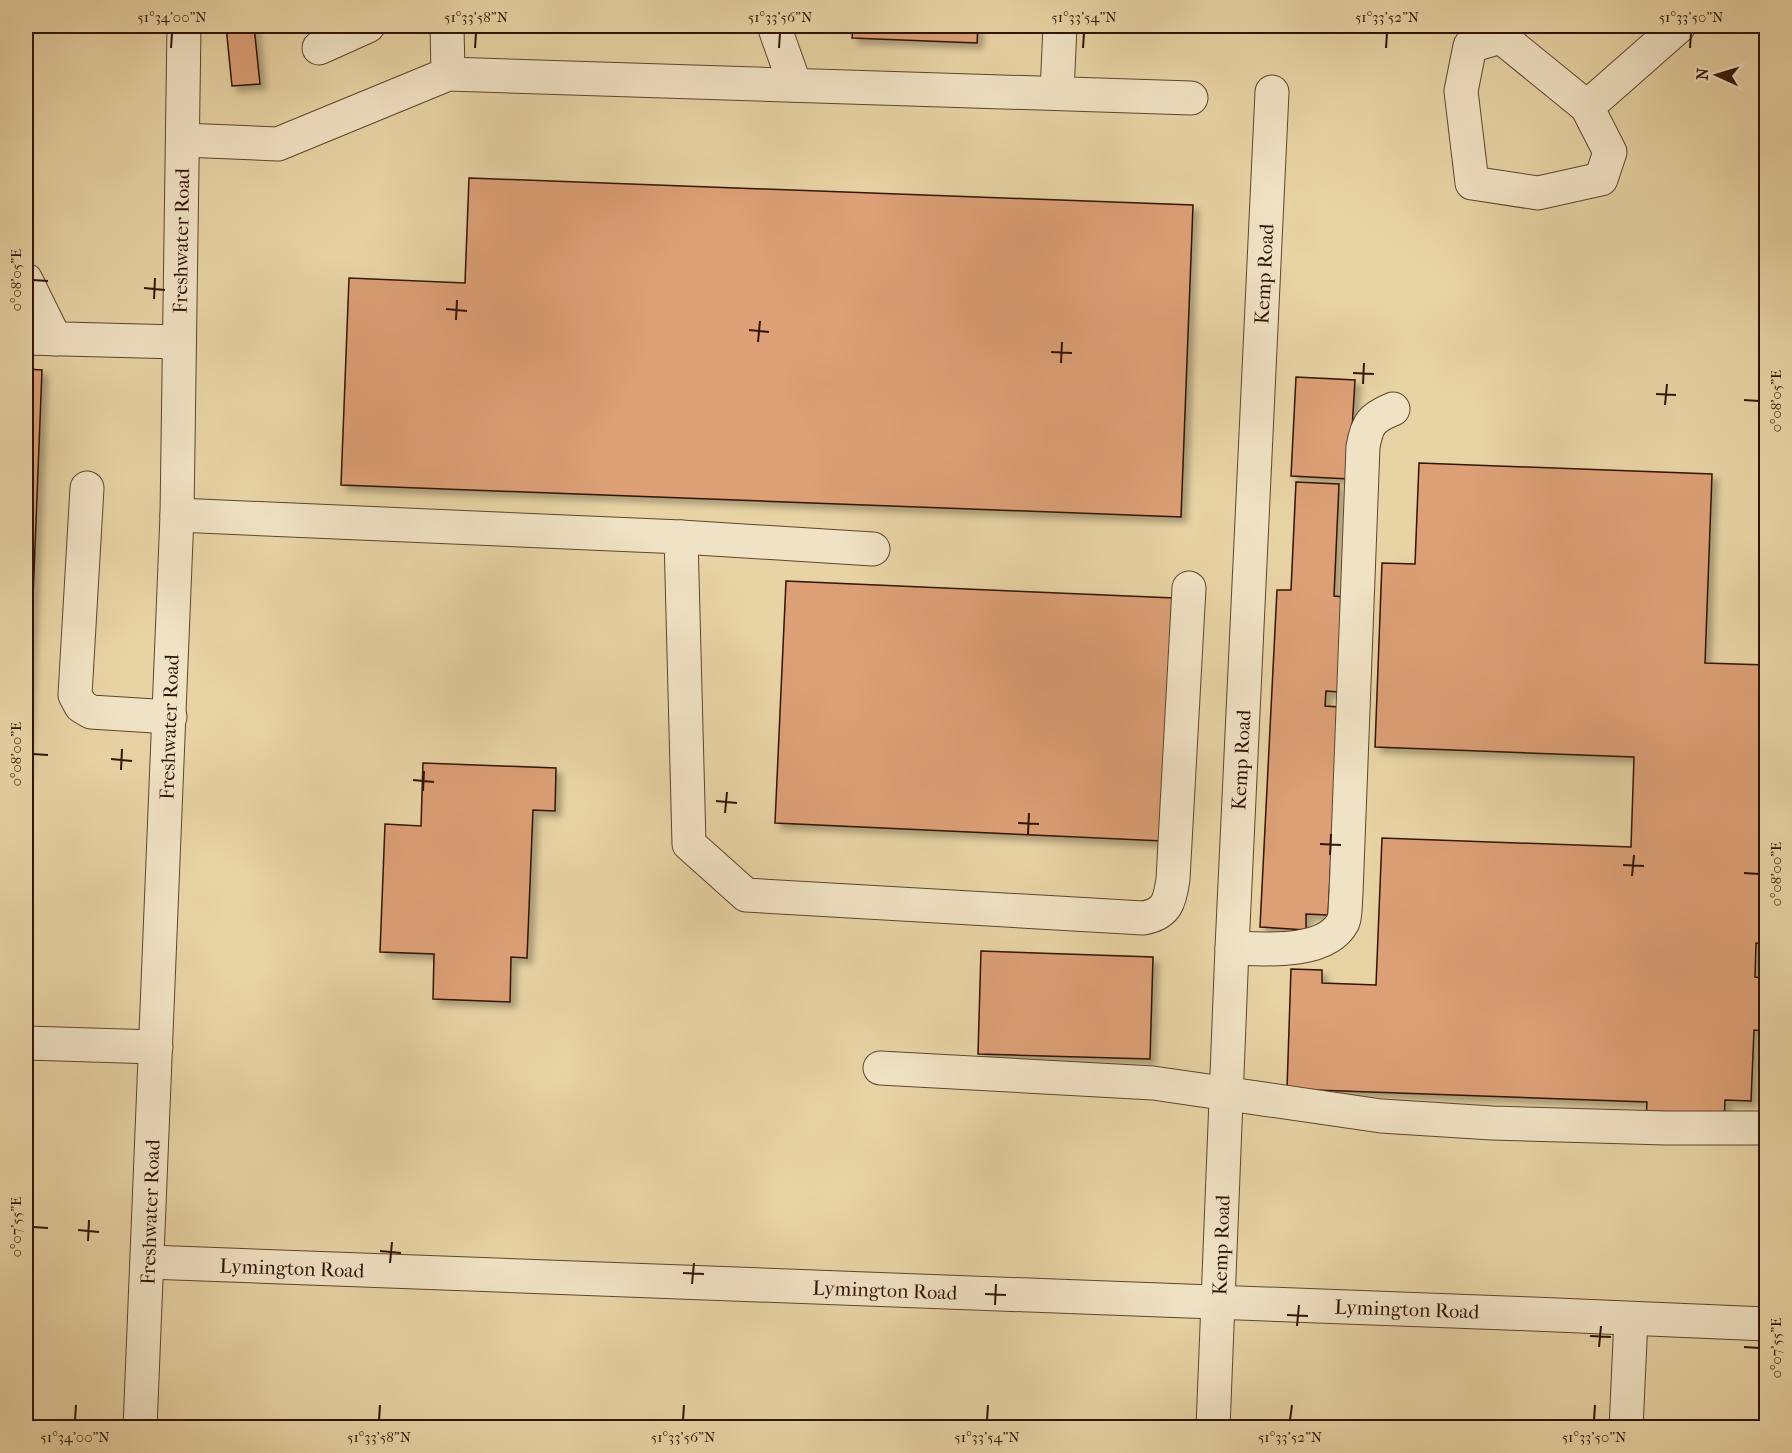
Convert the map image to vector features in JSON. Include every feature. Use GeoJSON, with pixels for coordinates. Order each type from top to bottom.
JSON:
{"type":"FeatureCollection","features":[{"type":"Feature","properties":{"kind":"street","name":"Freshwater Road"},"geometry":{"type":"LineString","coordinates":[[140,1428],[177,515],[184,26]]}},
{"type":"Feature","properties":{"kind":"street"},"geometry":{"type":"LineString","coordinates":[[319,48],[368,26]]}},
{"type":"Feature","properties":{"kind":"street"},"geometry":{"type":"LineString","coordinates":[[447,26],[448,74]]}},
{"type":"Feature","properties":{"kind":"street"},"geometry":{"type":"LineString","coordinates":[[774,26],[795,85]]}},
{"type":"Feature","properties":{"kind":"street"},"geometry":{"type":"LineString","coordinates":[[1057,93],[1059,26]]}},
{"type":"Feature","properties":{"kind":"street"},"geometry":{"type":"LineString","coordinates":[[1587,106],[1679,26]]}},
{"type":"Feature","properties":{"kind":"street"},"geometry":{"type":"LineString","coordinates":[[1501,37],[1587,106],[1610,152],[1601,179],[1538,194],[1472,183],[1461,91],[1470,46],[1501,37]]}},
{"type":"Feature","properties":{"kind":"street"},"geometry":{"type":"LineString","coordinates":[[183,140],[278,144],[448,74],[1191,98]]}},
{"type":"Feature","properties":{"kind":"street","name":"Kemp Road"},"geometry":{"type":"LineString","coordinates":[[1213,1428],[1232,948],[1272,92]]}},
{"type":"Feature","properties":{"kind":"street"},"geometry":{"type":"LineString","coordinates":[[26,280],[40,339],[179,342]]}},
{"type":"Feature","properties":{"kind":"street"},"geometry":{"type":"LineString","coordinates":[[1232,948],[1275,950],[1311,945],[1329,938],[1343,921],[1346,894],[1363,447],[1365,433],[1377,415],[1393,409]]}},
{"type":"Feature","properties":{"kind":"street"},"geometry":{"type":"LineString","coordinates":[[87,488],[75,695],[81,706],[91,711],[170,717]]}},
{"type":"Feature","properties":{"kind":"street"},"geometry":{"type":"LineString","coordinates":[[177,515],[681,537],[873,549]]}},
{"type":"Feature","properties":{"kind":"street"},"geometry":{"type":"LineString","coordinates":[[681,537],[689,844],[746,895],[1143,918],[1155,916],[1165,908],[1173,879],[1189,588]]}},
{"type":"Feature","properties":{"kind":"street"},"geometry":{"type":"LineString","coordinates":[[26,1043],[156,1047]]}},
{"type":"Feature","properties":{"kind":"street"},"geometry":{"type":"LineString","coordinates":[[880,1068],[1153,1083],[1227,1095],[1291,1101],[1382,1116],[1492,1123],[1666,1128],[1767,1128]]}},
{"type":"Feature","properties":{"kind":"street","name":"Lymington Road"},"geometry":{"type":"LineString","coordinates":[[148,1262],[1767,1324]]}},
{"type":"Feature","properties":{"kind":"street"},"geometry":{"type":"LineString","coordinates":[[1626,1428],[1631,1319]]}},
{"type":"Feature","properties":{"kind":"building"},"geometry":{"type":"Polygon","coordinates":[[[226,26],[254,26],[260,84],[232,86],[226,26]]]}},
{"type":"Feature","properties":{"kind":"building"},"geometry":{"type":"Polygon","coordinates":[[[853,26],[978,26],[977,43],[852,38],[853,26]]]}},
{"type":"Feature","properties":{"kind":"building"},"geometry":{"type":"Polygon","coordinates":[[[469,178],[1193,205],[1181,517],[341,485],[349,278],[465,283],[469,178]]]}},
{"type":"Feature","properties":{"kind":"building"},"geometry":{"type":"Polygon","coordinates":[[[26,369],[42,370],[26,775],[26,369]]]}},
{"type":"Feature","properties":{"kind":"building"},"geometry":{"type":"Polygon","coordinates":[[[1296,377],[1355,380],[1349,479],[1291,476],[1296,377]]]}},
{"type":"Feature","properties":{"kind":"building"},"geometry":{"type":"Polygon","coordinates":[[[1419,463],[1712,474],[1705,663],[1766,665],[1766,944],[1756,943],[1755,977],[1766,978],[1766,1031],[1754,1030],[1751,1101],[1725,1100],[1724,1123],[1646,1120],[1647,1102],[1287,1089],[1291,969],[1322,970],[1322,983],[1376,985],[1382,838],[1631,847],[1634,757],[1375,747],[1382,563],[1415,564],[1419,463]]]}},
{"type":"Feature","properties":{"kind":"building"},"geometry":{"type":"Polygon","coordinates":[[[1296,482],[1339,484],[1334,596],[1344,597],[1339,692],[1326,691],[1325,706],[1339,707],[1328,915],[1306,914],[1306,930],[1260,927],[1277,590],[1291,590],[1296,482]]]}},
{"type":"Feature","properties":{"kind":"building"},"geometry":{"type":"Polygon","coordinates":[[[786,581],[1174,598],[1163,841],[775,823],[786,581]]]}},
{"type":"Feature","properties":{"kind":"building"},"geometry":{"type":"Polygon","coordinates":[[[423,763],[556,768],[555,811],[533,810],[527,958],[511,957],[510,1002],[433,999],[434,954],[380,952],[385,824],[421,826],[423,763]]]}},
{"type":"Feature","properties":{"kind":"building"},"geometry":{"type":"Polygon","coordinates":[[[981,951],[1153,957],[1150,1059],[978,1054],[981,951]]]}}]}
